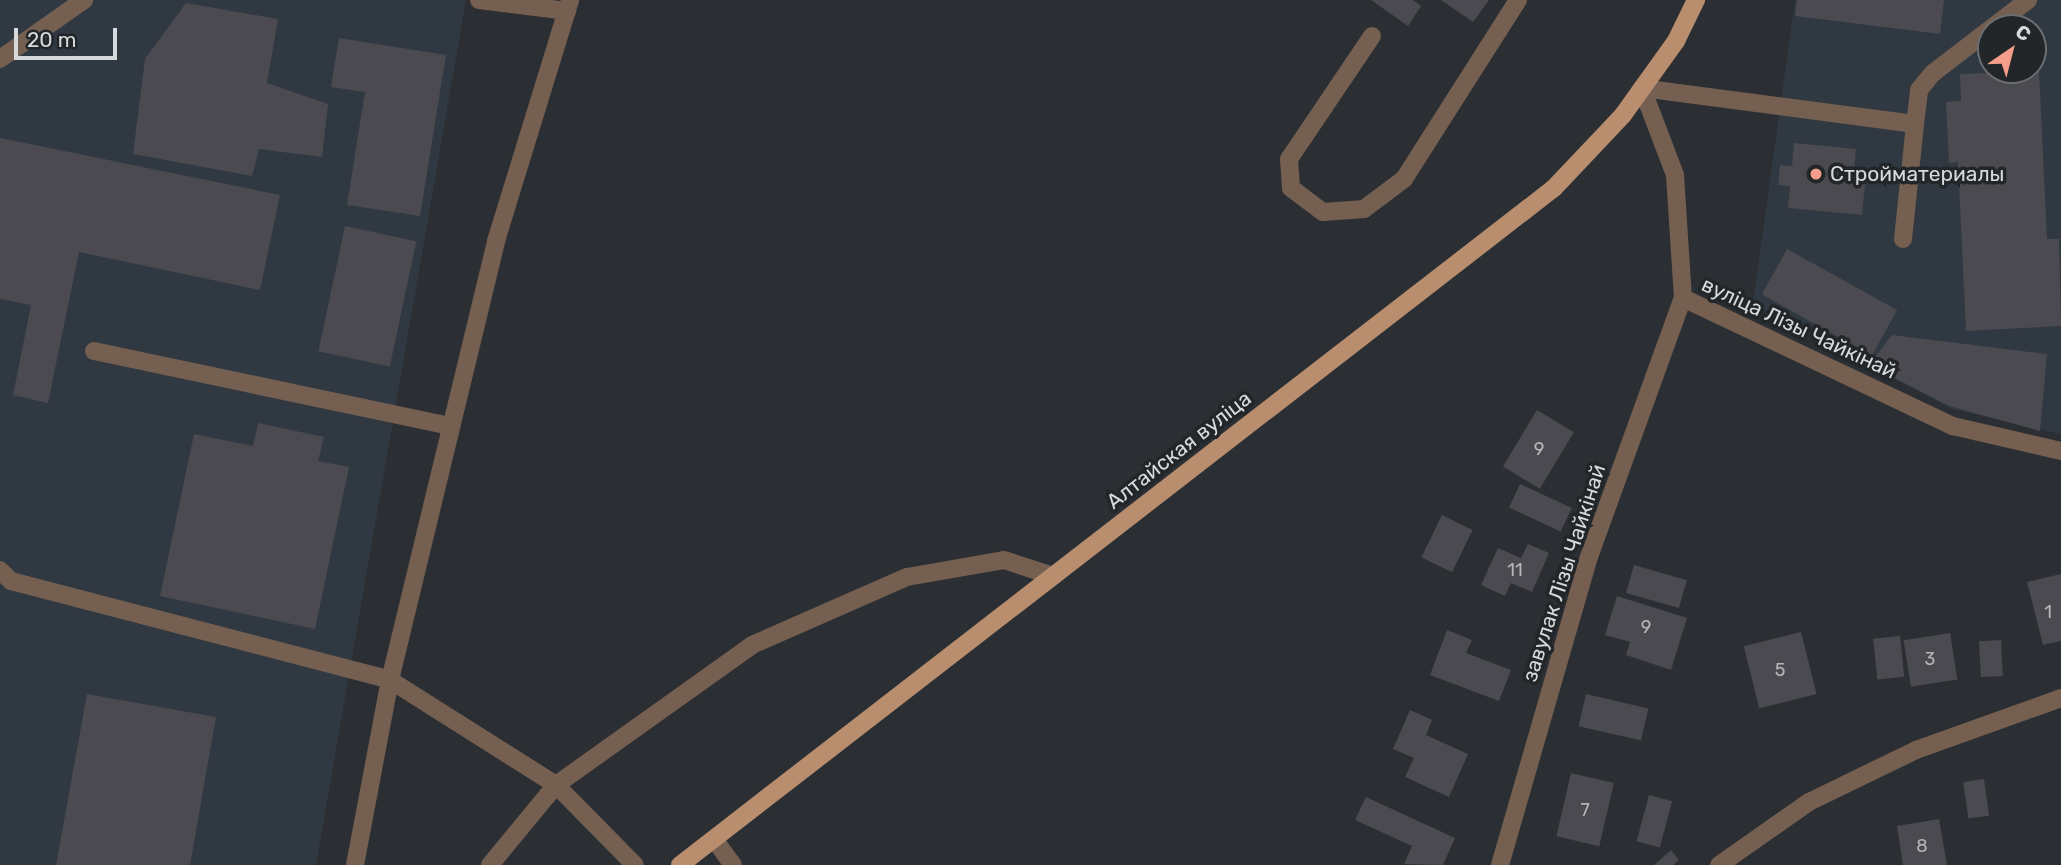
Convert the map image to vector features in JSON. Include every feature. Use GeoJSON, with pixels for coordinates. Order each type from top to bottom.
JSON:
{"type":"FeatureCollection","features":[{"type":"Feature","properties":{"kind":"main road","name":"Алтайская вуліца"},"geometry":{"type":"LineString","coordinates":[[680,865],[1554,188],[1642,88],[1675,41],[1696,0]]}},
{"type":"Feature","properties":{"kind":"street"},"geometry":{"type":"LineString","coordinates":[[0,59],[84,0]]}},
{"type":"Feature","properties":{"kind":"street"},"geometry":{"type":"LineString","coordinates":[[355,865],[390,680],[496,241],[569,5],[479,0]]}},
{"type":"Feature","properties":{"kind":"street"},"geometry":{"type":"LineString","coordinates":[[1372,36],[1289,159],[1291,188],[1323,212],[1364,209],[1404,180],[1518,0]]}},
{"type":"Feature","properties":{"kind":"street"},"geometry":{"type":"LineString","coordinates":[[1903,239],[1919,90],[1933,73],[2028,0]]}},
{"type":"Feature","properties":{"kind":"street"},"geometry":{"type":"LineString","coordinates":[[1642,88],[1915,124]]}},
{"type":"Feature","properties":{"kind":"street","name":"вуліца Лізы Чайкінай"},"geometry":{"type":"LineString","coordinates":[[1642,88],[1675,175],[1683,298],[1954,426],[2061,451]]}},
{"type":"Feature","properties":{"kind":"street","name":"завулак Лізы Чайкінай"},"geometry":{"type":"LineString","coordinates":[[1500,865],[1589,557],[1683,298]]}},
{"type":"Feature","properties":{"kind":"street"},"geometry":{"type":"LineString","coordinates":[[94,351],[452,426]]}},
{"type":"Feature","properties":{"kind":"street"},"geometry":{"type":"LineString","coordinates":[[490,865],[556,785],[752,645],[907,577],[1004,560],[1053,576]]}},
{"type":"Feature","properties":{"kind":"street"},"geometry":{"type":"LineString","coordinates":[[0,570],[11,581],[390,680],[556,785],[635,865]]}},
{"type":"Feature","properties":{"kind":"street"},"geometry":{"type":"LineString","coordinates":[[1719,865],[1809,802],[1916,750],[2057,704]]}},
{"type":"Feature","properties":{"kind":"street"},"geometry":{"type":"LineString","coordinates":[[714,839],[733,865]]}},
{"type":"Feature","properties":{"kind":"shaded area"},"geometry":{"type":"Polygon","coordinates":[[[0,0],[466,0],[316,865],[0,865],[0,0]]]}},
{"type":"Feature","properties":{"kind":"shaded area"},"geometry":{"type":"Polygon","coordinates":[[[1795,0],[2061,0],[2061,434],[1952,409],[1753,303],[1795,0]]]}},
{"type":"Feature","properties":{"kind":"building"},"geometry":{"type":"Polygon","coordinates":[[[1371,0],[1413,0],[1421,6],[1408,26],[1371,0]]]}},
{"type":"Feature","properties":{"kind":"building"},"geometry":{"type":"Polygon","coordinates":[[[1441,0],[1489,0],[1473,22],[1441,0]]]}},
{"type":"Feature","properties":{"kind":"building"},"geometry":{"type":"Polygon","coordinates":[[[1797,0],[1944,0],[1940,34],[1795,16],[1797,0]]]}},
{"type":"Feature","properties":{"kind":"building"},"geometry":{"type":"Polygon","coordinates":[[[186,3],[278,19],[267,83],[328,104],[322,157],[259,149],[252,176],[133,154],[145,59],[186,3]]]}},
{"type":"Feature","properties":{"kind":"building"},"geometry":{"type":"Polygon","coordinates":[[[339,38],[446,55],[420,216],[347,205],[365,92],[331,87],[339,38]]]}},
{"type":"Feature","properties":{"kind":"building"},"geometry":{"type":"Polygon","coordinates":[[[1977,73],[1977,84],[2040,84],[2047,239],[2059,239],[2061,326],[1966,331],[1958,162],[1949,163],[1946,102],[1961,101],[1960,74],[1977,73]]]}},
{"type":"Feature","properties":{"kind":"building"},"geometry":{"type":"Polygon","coordinates":[[[0,138],[280,195],[260,290],[79,252],[48,403],[13,395],[31,305],[0,299],[0,138]]]}},
{"type":"Feature","properties":{"kind":"building","name":"Стройматериалы"},"geometry":{"type":"Polygon","coordinates":[[[1794,143],[1856,149],[1853,183],[1865,184],[1862,215],[1788,208],[1790,186],[1778,185],[1780,165],[1792,166],[1794,143]]]}},
{"type":"Feature","properties":{"kind":"building"},"geometry":{"type":"Polygon","coordinates":[[[345,226],[416,241],[390,366],[318,351],[345,226]]]}},
{"type":"Feature","properties":{"kind":"building"},"geometry":{"type":"Polygon","coordinates":[[[1787,249],[1897,310],[1872,356],[1762,294],[1787,249]]]}},
{"type":"Feature","properties":{"kind":"building"},"geometry":{"type":"Polygon","coordinates":[[[1892,335],[2047,354],[2040,431],[1949,406],[1869,365],[1892,335]]]}},
{"type":"Feature","properties":{"kind":"building"},"geometry":{"type":"Polygon","coordinates":[[[1537,410],[1574,432],[1540,489],[1503,467],[1537,410]]]}},
{"type":"Feature","properties":{"kind":"building"},"geometry":{"type":"Polygon","coordinates":[[[258,423],[324,437],[318,461],[349,467],[315,629],[160,596],[194,434],[253,446],[258,423]]]}},
{"type":"Feature","properties":{"kind":"building"},"geometry":{"type":"Polygon","coordinates":[[[1520,484],[1572,508],[1561,532],[1509,508],[1520,484]]]}},
{"type":"Feature","properties":{"kind":"building"},"geometry":{"type":"Polygon","coordinates":[[[1442,515],[1473,530],[1452,572],[1421,557],[1442,515]]]}},
{"type":"Feature","properties":{"kind":"building"},"geometry":{"type":"Polygon","coordinates":[[[1528,544],[1549,553],[1532,592],[1511,583],[1505,596],[1481,585],[1498,548],[1521,558],[1528,544]]]}},
{"type":"Feature","properties":{"kind":"building"},"geometry":{"type":"Polygon","coordinates":[[[1634,565],[1687,580],[1679,608],[1626,593],[1634,565]]]}},
{"type":"Feature","properties":{"kind":"building"},"geometry":{"type":"Polygon","coordinates":[[[2061,574],[2061,641],[2043,645],[2027,582],[2061,574]]]}},
{"type":"Feature","properties":{"kind":"building"},"geometry":{"type":"Polygon","coordinates":[[[1617,596],[1687,618],[1671,670],[1626,655],[1630,642],[1605,635],[1617,596]]]}},
{"type":"Feature","properties":{"kind":"building"},"geometry":{"type":"Polygon","coordinates":[[[1447,630],[1472,640],[1466,653],[1511,670],[1499,701],[1430,675],[1447,630]]]}},
{"type":"Feature","properties":{"kind":"building"},"geometry":{"type":"Polygon","coordinates":[[[1801,632],[1816,694],[1759,708],[1744,646],[1801,632]]]}},
{"type":"Feature","properties":{"kind":"building"},"geometry":{"type":"Polygon","coordinates":[[[1950,633],[1957,679],[1911,687],[1904,640],[1950,633]]]}},
{"type":"Feature","properties":{"kind":"building"},"geometry":{"type":"Polygon","coordinates":[[[1900,636],[1904,677],[1877,680],[1873,639],[1900,636]]]}},
{"type":"Feature","properties":{"kind":"building"},"geometry":{"type":"Polygon","coordinates":[[[2001,640],[2003,676],[1981,677],[1979,641],[2001,640]]]}},
{"type":"Feature","properties":{"kind":"building"},"geometry":{"type":"Polygon","coordinates":[[[87,694],[216,717],[190,865],[56,865],[87,694]]]}},
{"type":"Feature","properties":{"kind":"building"},"geometry":{"type":"Polygon","coordinates":[[[1586,694],[1648,708],[1641,741],[1579,726],[1586,694]]]}},
{"type":"Feature","properties":{"kind":"building"},"geometry":{"type":"Polygon","coordinates":[[[1410,710],[1432,720],[1426,735],[1468,754],[1449,797],[1405,777],[1414,758],[1393,749],[1410,710]]]}},
{"type":"Feature","properties":{"kind":"building"},"geometry":{"type":"Polygon","coordinates":[[[1571,773],[1614,783],[1599,846],[1556,836],[1571,773]]]}},
{"type":"Feature","properties":{"kind":"building"},"geometry":{"type":"Polygon","coordinates":[[[1984,779],[1989,816],[1968,819],[1963,782],[1984,779]]]}},
{"type":"Feature","properties":{"kind":"building"},"geometry":{"type":"Polygon","coordinates":[[[1649,795],[1672,801],[1660,848],[1637,841],[1649,795]]]}},
{"type":"Feature","properties":{"kind":"building"},"geometry":{"type":"Polygon","coordinates":[[[1366,797],[1455,838],[1443,865],[1404,864],[1412,846],[1355,820],[1366,797]]]}},
{"type":"Feature","properties":{"kind":"building"},"geometry":{"type":"Polygon","coordinates":[[[1939,819],[1947,865],[1903,865],[1897,826],[1939,819]]]}},
{"type":"Feature","properties":{"kind":"building"},"geometry":{"type":"Polygon","coordinates":[[[1671,850],[1679,860],[1673,865],[1654,865],[1671,850]]]}},
{"type":"Feature","properties":{"kind":"place","name":"Стройматериалы"},"geometry":{"type":"Point","coordinates":[1816,174]}}]}
